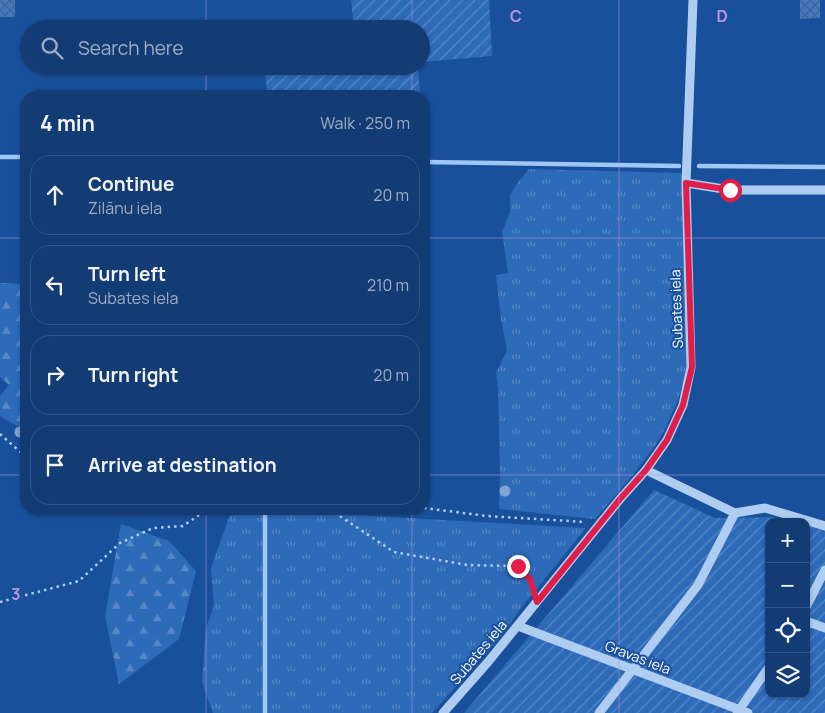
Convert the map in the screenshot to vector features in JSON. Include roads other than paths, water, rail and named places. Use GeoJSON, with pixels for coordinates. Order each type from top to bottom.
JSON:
{"type":"FeatureCollection","features":[{"type":"Feature","properties":{"kind":"street","name":"Subates iela"},"geometry":{"type":"LineString","coordinates":[[443,713],[488,662],[620,499],[646,470],[667,440],[683,405],[692,367],[686,183],[693,0]]}},
{"type":"Feature","properties":{"kind":"street"},"geometry":{"type":"LineString","coordinates":[[686,183],[730,190],[825,190]]}},
{"type":"Feature","properties":{"kind":"street"},"geometry":{"type":"LineString","coordinates":[[646,470],[735,513],[764,508],[825,526]]}},
{"type":"Feature","properties":{"kind":"street"},"geometry":{"type":"LineString","coordinates":[[599,713],[698,585],[735,513]]}},
{"type":"Feature","properties":{"kind":"street"},"geometry":{"type":"LineString","coordinates":[[810,599],[825,570]]}},
{"type":"Feature","properties":{"kind":"street"},"geometry":{"type":"LineString","coordinates":[[810,622],[825,628]]}},
{"type":"Feature","properties":{"kind":"street","name":"Gravas iela"},"geometry":{"type":"LineString","coordinates":[[518,626],[738,711],[748,713]]}},
{"type":"Feature","properties":{"kind":"street"},"geometry":{"type":"LineString","coordinates":[[738,711],[765,673]]}},
{"type":"Feature","properties":{"kind":"waterway"},"geometry":{"type":"LineString","coordinates":[[0,157],[20,157]]}},
{"type":"Feature","properties":{"kind":"waterway"},"geometry":{"type":"LineString","coordinates":[[430,162],[679,166]]}},
{"type":"Feature","properties":{"kind":"waterway"},"geometry":{"type":"LineString","coordinates":[[699,166],[825,167]]}},
{"type":"Feature","properties":{"kind":"waterway"},"geometry":{"type":"LineString","coordinates":[[265,515],[265,713]]}}]}
